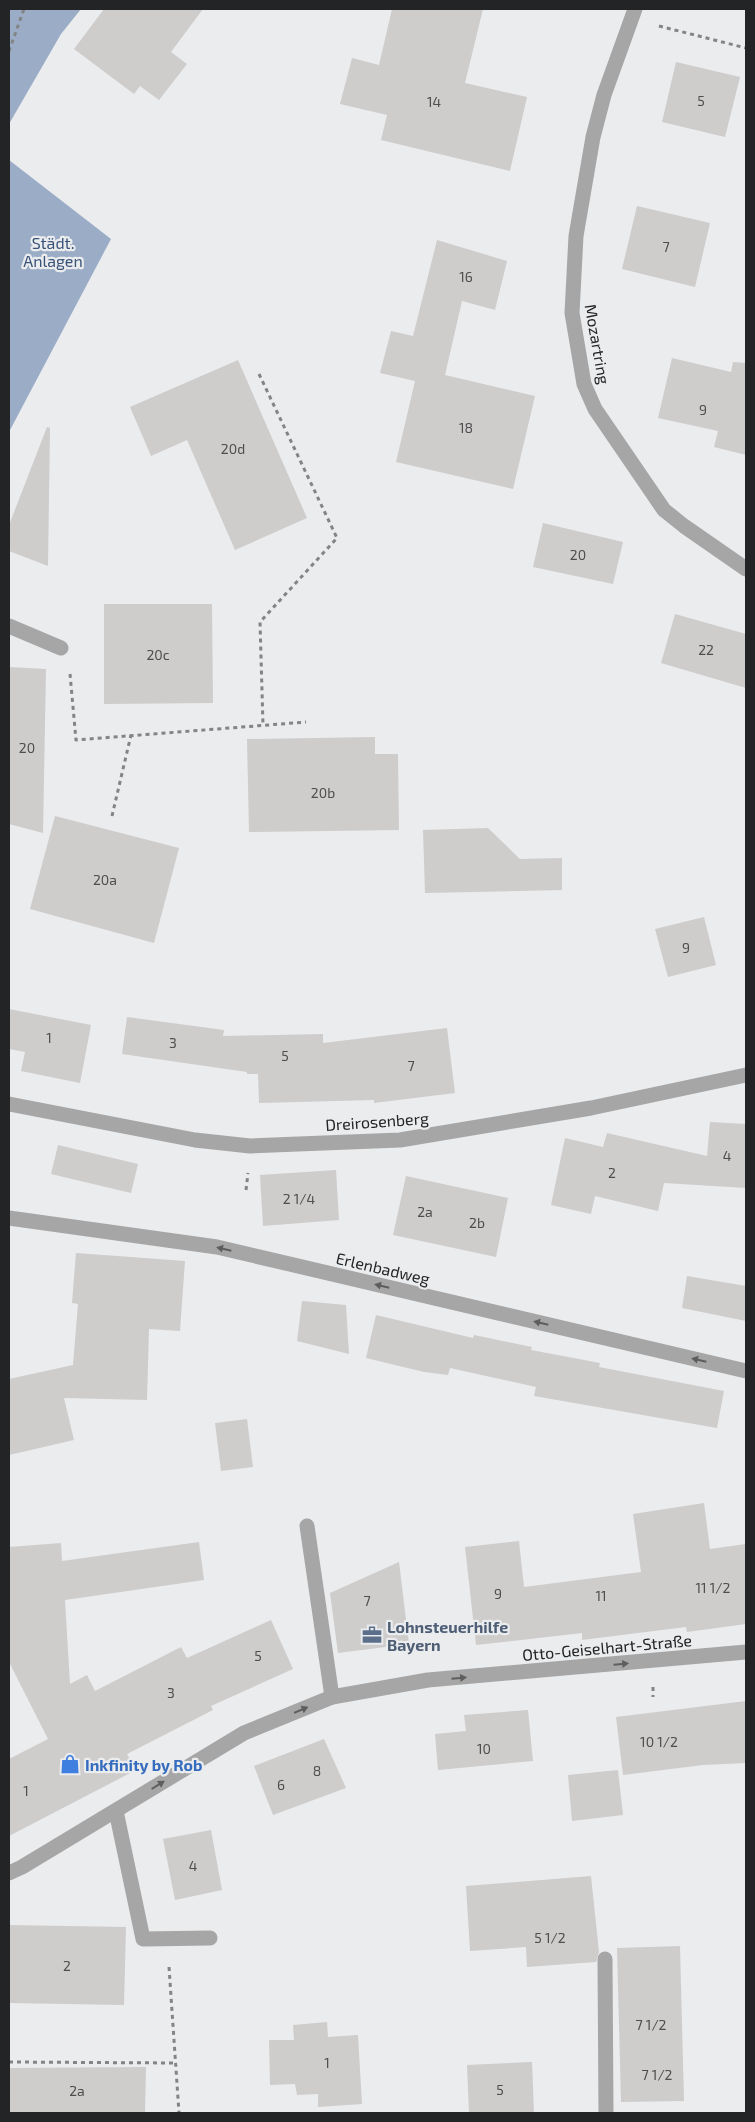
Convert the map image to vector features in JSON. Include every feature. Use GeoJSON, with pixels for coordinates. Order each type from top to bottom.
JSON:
{"type":"FeatureCollection","features":[{"type":"Feature","properties":{"kind":"street","name":"Mozartring"},"geometry":{"type":"LineString","coordinates":[[632,14],[604,95],[592,138],[576,236],[572,313],[584,384],[595,410],[664,510],[746,569]]}},
{"type":"Feature","properties":{"kind":"street"},"geometry":{"type":"LineString","coordinates":[[9,626],[61,648]]}},
{"type":"Feature","properties":{"kind":"street","name":"Dreirosenberg"},"geometry":{"type":"LineString","coordinates":[[9,1104],[195,1140],[250,1146],[400,1140],[582,1110],[746,1075]]}},
{"type":"Feature","properties":{"kind":"street","name":"Erlenbadweg"},"geometry":{"type":"LineString","coordinates":[[9,1218],[217,1247],[746,1371]]}},
{"type":"Feature","properties":{"kind":"street"},"geometry":{"type":"LineString","coordinates":[[307,1526],[332,1697]]}},
{"type":"Feature","properties":{"kind":"street","name":"Otto-Geiselhart-Straße"},"geometry":{"type":"LineString","coordinates":[[9,1873],[244,1733],[332,1697],[428,1680],[746,1652]]}},
{"type":"Feature","properties":{"kind":"street"},"geometry":{"type":"LineString","coordinates":[[116,1811],[142,1939],[210,1938]]}},
{"type":"Feature","properties":{"kind":"street"},"geometry":{"type":"LineString","coordinates":[[605,1958],[606,2113]]}},
{"type":"Feature","properties":{"kind":"path"},"geometry":{"type":"LineString","coordinates":[[9,51],[24,9]]}},
{"type":"Feature","properties":{"kind":"path"},"geometry":{"type":"LineString","coordinates":[[632,14],[746,48]]}},
{"type":"Feature","properties":{"kind":"path"},"geometry":{"type":"LineString","coordinates":[[259,374],[337,538],[260,622],[263,725]]}},
{"type":"Feature","properties":{"kind":"path"},"geometry":{"type":"LineString","coordinates":[[61,648],[70,672],[76,740],[306,722]]}},
{"type":"Feature","properties":{"kind":"path"},"geometry":{"type":"LineString","coordinates":[[112,816],[131,736]]}},
{"type":"Feature","properties":{"kind":"path"},"geometry":{"type":"LineString","coordinates":[[169,1975],[179,2113]]}},
{"type":"Feature","properties":{"kind":"path"},"geometry":{"type":"LineString","coordinates":[[9,2062],[175,2063]]}},
{"type":"Feature","properties":{"kind":"green space"},"geometry":{"type":"Polygon","coordinates":[[[9,9],[81,9],[61,34],[9,124],[9,9]]]}},
{"type":"Feature","properties":{"kind":"green space","name":"Städt. Anlagen"},"geometry":{"type":"Polygon","coordinates":[[[9,160],[111,239],[9,432],[9,160]]]}},
{"type":"Feature","properties":{"kind":"building"},"geometry":{"type":"Polygon","coordinates":[[[104,9],[203,9],[171,52],[187,64],[159,100],[140,86],[134,94],[74,49],[104,9]]]}},
{"type":"Feature","properties":{"kind":"building"},"geometry":{"type":"Polygon","coordinates":[[[392,9],[483,9],[465,83],[527,97],[510,171],[381,140],[387,115],[340,104],[352,58],[379,65],[392,9]]]}},
{"type":"Feature","properties":{"kind":"building"},"geometry":{"type":"Polygon","coordinates":[[[676,62],[740,77],[725,137],[662,122],[676,62]]]}},
{"type":"Feature","properties":{"kind":"building"},"geometry":{"type":"Polygon","coordinates":[[[637,206],[710,223],[695,287],[622,269],[637,206]]]}},
{"type":"Feature","properties":{"kind":"building"},"geometry":{"type":"Polygon","coordinates":[[[437,240],[507,261],[495,310],[462,301],[445,375],[535,396],[513,489],[396,462],[415,381],[380,373],[391,331],[413,336],[437,240]]]}},
{"type":"Feature","properties":{"kind":"building"},"geometry":{"type":"Polygon","coordinates":[[[672,358],[731,372],[733,362],[746,363],[746,455],[714,447],[718,431],[658,418],[672,358]]]}},
{"type":"Feature","properties":{"kind":"building"},"geometry":{"type":"Polygon","coordinates":[[[238,360],[307,518],[235,550],[187,440],[151,456],[130,407],[238,360]]]}},
{"type":"Feature","properties":{"kind":"building"},"geometry":{"type":"Polygon","coordinates":[[[47,427],[50,428],[48,566],[9,551],[9,525],[47,427]]]}},
{"type":"Feature","properties":{"kind":"building"},"geometry":{"type":"Polygon","coordinates":[[[543,523],[623,542],[613,584],[533,567],[543,523]]]}},
{"type":"Feature","properties":{"kind":"building"},"geometry":{"type":"Polygon","coordinates":[[[104,604],[212,604],[213,703],[104,704],[104,604]]]}},
{"type":"Feature","properties":{"kind":"building"},"geometry":{"type":"Polygon","coordinates":[[[675,614],[746,634],[746,688],[661,663],[675,614]]]}},
{"type":"Feature","properties":{"kind":"building"},"geometry":{"type":"Polygon","coordinates":[[[9,667],[46,669],[43,833],[9,824],[9,667]]]}},
{"type":"Feature","properties":{"kind":"building"},"geometry":{"type":"Polygon","coordinates":[[[375,737],[375,754],[398,754],[399,830],[249,832],[247,739],[375,737]]]}},
{"type":"Feature","properties":{"kind":"building"},"geometry":{"type":"Polygon","coordinates":[[[55,816],[179,848],[154,943],[30,909],[55,816]]]}},
{"type":"Feature","properties":{"kind":"building"},"geometry":{"type":"Polygon","coordinates":[[[488,828],[520,859],[562,858],[562,890],[425,893],[423,830],[488,828]]]}},
{"type":"Feature","properties":{"kind":"building"},"geometry":{"type":"Polygon","coordinates":[[[704,917],[716,965],[668,977],[655,929],[704,917]]]}},
{"type":"Feature","properties":{"kind":"building"},"geometry":{"type":"Polygon","coordinates":[[[9,1009],[91,1025],[80,1083],[21,1071],[25,1052],[9,1049],[9,1009]]]}},
{"type":"Feature","properties":{"kind":"building"},"geometry":{"type":"Polygon","coordinates":[[[127,1017],[224,1030],[223,1036],[323,1034],[323,1043],[447,1028],[455,1093],[374,1103],[374,1100],[259,1103],[258,1074],[247,1074],[247,1072],[122,1054],[127,1017]]]}},
{"type":"Feature","properties":{"kind":"building"},"geometry":{"type":"Polygon","coordinates":[[[710,1122],[746,1124],[746,1188],[664,1183],[658,1211],[595,1196],[591,1214],[551,1205],[565,1138],[603,1147],[607,1133],[707,1156],[710,1122]]]}},
{"type":"Feature","properties":{"kind":"building"},"geometry":{"type":"Polygon","coordinates":[[[58,1145],[138,1164],[131,1193],[51,1174],[58,1145]]]}},
{"type":"Feature","properties":{"kind":"building"},"geometry":{"type":"Polygon","coordinates":[[[336,1170],[339,1220],[263,1226],[260,1175],[336,1170]]]}},
{"type":"Feature","properties":{"kind":"building"},"geometry":{"type":"Polygon","coordinates":[[[406,1176],[508,1198],[496,1257],[393,1235],[406,1176]]]}},
{"type":"Feature","properties":{"kind":"building"},"geometry":{"type":"Polygon","coordinates":[[[76,1253],[185,1261],[180,1331],[149,1329],[147,1400],[64,1398],[74,1440],[9,1455],[9,1379],[73,1365],[78,1304],[72,1303],[76,1253]]]}},
{"type":"Feature","properties":{"kind":"building"},"geometry":{"type":"Polygon","coordinates":[[[687,1276],[746,1286],[746,1321],[682,1308],[687,1276]]]}},
{"type":"Feature","properties":{"kind":"building"},"geometry":{"type":"Polygon","coordinates":[[[302,1301],[346,1305],[349,1354],[297,1341],[302,1301]]]}},
{"type":"Feature","properties":{"kind":"building"},"geometry":{"type":"Polygon","coordinates":[[[376,1315],[473,1338],[474,1335],[532,1347],[531,1350],[600,1363],[599,1367],[724,1391],[717,1428],[534,1396],[536,1387],[450,1368],[448,1375],[424,1372],[366,1358],[376,1315]]]}},
{"type":"Feature","properties":{"kind":"building"},"geometry":{"type":"Polygon","coordinates":[[[247,1419],[253,1467],[221,1471],[215,1423],[247,1419]]]}},
{"type":"Feature","properties":{"kind":"building"},"geometry":{"type":"Polygon","coordinates":[[[704,1503],[710,1549],[746,1544],[746,1624],[687,1632],[686,1627],[582,1640],[582,1633],[476,1645],[465,1547],[519,1541],[524,1587],[641,1572],[633,1514],[704,1503]]]}},
{"type":"Feature","properties":{"kind":"building"},"geometry":{"type":"Polygon","coordinates":[[[199,1542],[204,1580],[65,1600],[70,1684],[87,1675],[95,1691],[181,1647],[187,1658],[271,1620],[293,1669],[211,1706],[213,1710],[127,1754],[136,1770],[9,1836],[9,1759],[48,1739],[9,1662],[9,1547],[61,1543],[62,1561],[199,1542]]]}},
{"type":"Feature","properties":{"kind":"building"},"geometry":{"type":"Polygon","coordinates":[[[399,1562],[409,1644],[338,1653],[330,1593],[399,1562]]]}},
{"type":"Feature","properties":{"kind":"building"},"geometry":{"type":"Polygon","coordinates":[[[746,1701],[746,1763],[703,1765],[623,1775],[616,1717],[746,1701]]]}},
{"type":"Feature","properties":{"kind":"building"},"geometry":{"type":"Polygon","coordinates":[[[528,1710],[533,1761],[438,1770],[435,1734],[466,1731],[464,1715],[528,1710]]]}},
{"type":"Feature","properties":{"kind":"building"},"geometry":{"type":"Polygon","coordinates":[[[324,1739],[346,1788],[273,1815],[254,1766],[324,1739]]]}},
{"type":"Feature","properties":{"kind":"building"},"geometry":{"type":"Polygon","coordinates":[[[618,1770],[623,1815],[572,1821],[568,1775],[618,1770]]]}},
{"type":"Feature","properties":{"kind":"building"},"geometry":{"type":"Polygon","coordinates":[[[211,1830],[222,1890],[175,1900],[163,1839],[211,1830]]]}},
{"type":"Feature","properties":{"kind":"building"},"geometry":{"type":"Polygon","coordinates":[[[591,1876],[599,1952],[596,1962],[527,1967],[526,1947],[470,1951],[466,1886],[591,1876]]]}},
{"type":"Feature","properties":{"kind":"building"},"geometry":{"type":"Polygon","coordinates":[[[9,1925],[126,1927],[124,2005],[9,2003],[9,1925]]]}},
{"type":"Feature","properties":{"kind":"building"},"geometry":{"type":"Polygon","coordinates":[[[680,1946],[684,2101],[621,2102],[617,1948],[680,1946]]]}},
{"type":"Feature","properties":{"kind":"building"},"geometry":{"type":"Polygon","coordinates":[[[327,2022],[328,2037],[358,2035],[362,2104],[318,2107],[318,2094],[297,2095],[295,2084],[270,2085],[269,2040],[294,2040],[293,2025],[327,2022]]]}},
{"type":"Feature","properties":{"kind":"building"},"geometry":{"type":"Polygon","coordinates":[[[532,2062],[534,2113],[469,2113],[467,2065],[532,2062]]]}},
{"type":"Feature","properties":{"kind":"building"},"geometry":{"type":"Polygon","coordinates":[[[146,2067],[145,2113],[9,2113],[9,2068],[146,2067]]]}},
{"type":"Feature","properties":{"kind":"place","name":"Lohnsteuerhilfe Bayern"},"geometry":{"type":"Point","coordinates":[372,1635]}},
{"type":"Feature","properties":{"kind":"place","name":"Inkfinity by Rob"},"geometry":{"type":"Point","coordinates":[70,1764]}}]}
